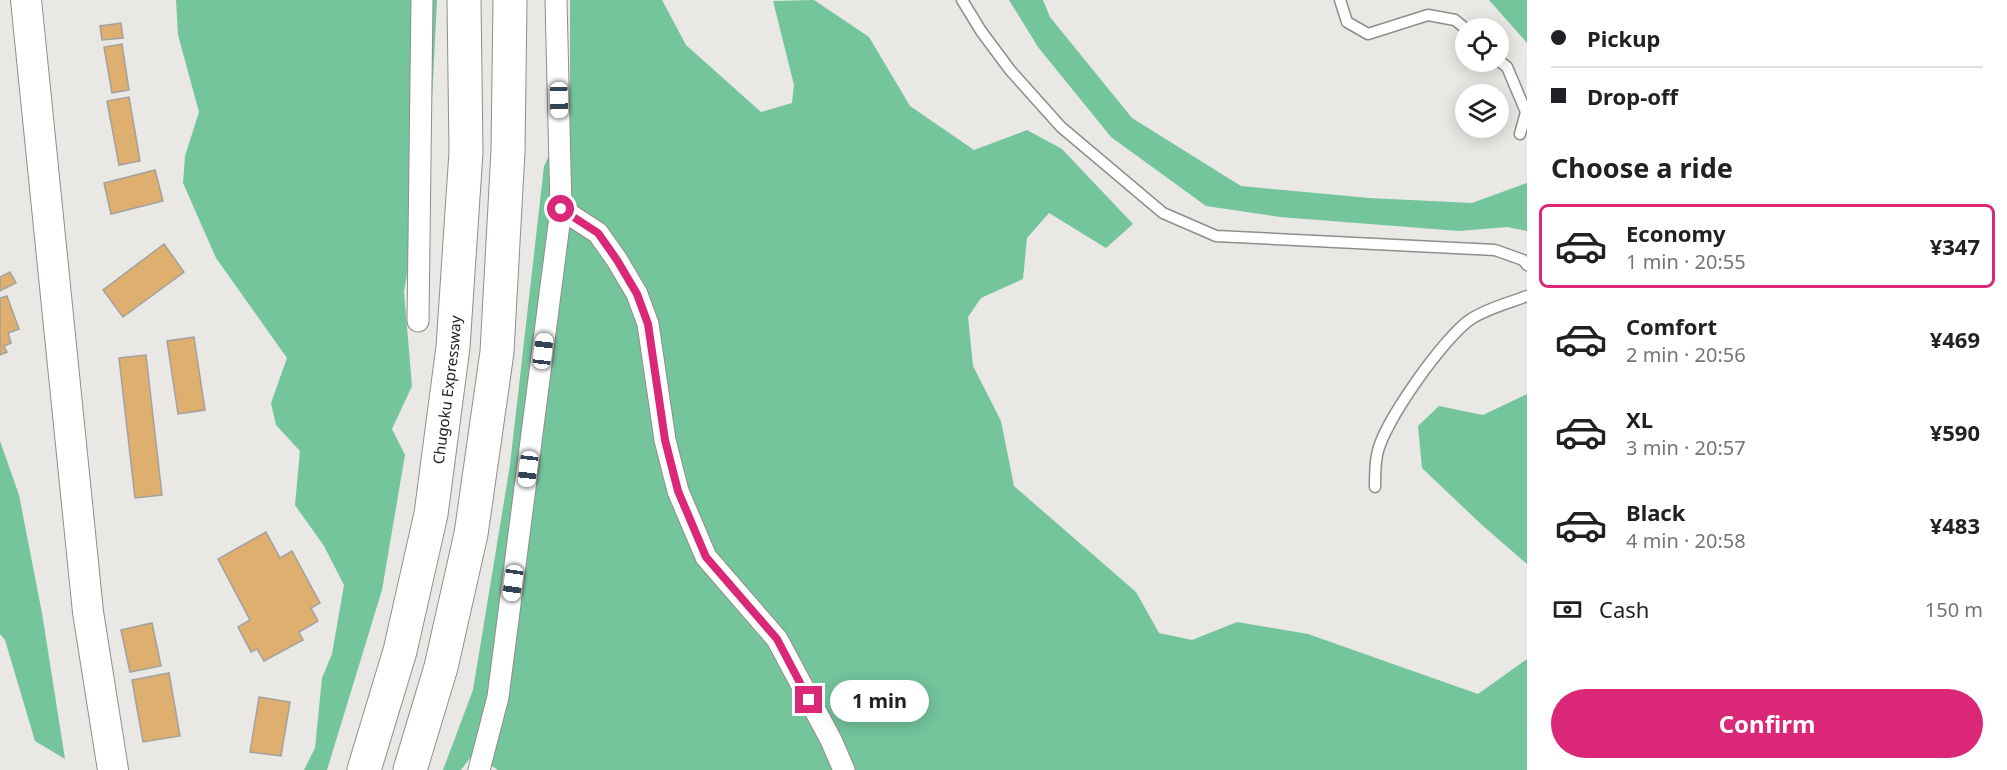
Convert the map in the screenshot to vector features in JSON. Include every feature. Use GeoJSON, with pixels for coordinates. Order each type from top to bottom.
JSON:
{"type":"FeatureCollection","features":[{"type":"Feature","properties":{"kind":"highway","name":"Chugoku Expressway"},"geometry":{"type":"LineString","coordinates":[[364,770],[400,651],[431,514],[453,348],[466,152],[464,0]]}},
{"type":"Feature","properties":{"kind":"highway"},"geometry":{"type":"LineString","coordinates":[[410,770],[441,667],[471,534],[497,352],[508,151],[510,0]]}},
{"type":"Feature","properties":{"kind":"street"},"geometry":{"type":"LineString","coordinates":[[26,0],[88,612],[113,770]]}},
{"type":"Feature","properties":{"kind":"street"},"geometry":{"type":"LineString","coordinates":[[418,321],[422,0]]}},
{"type":"Feature","properties":{"kind":"street"},"geometry":{"type":"LineString","coordinates":[[479,770],[498,697],[561,209],[556,0]]}},
{"type":"Feature","properties":{"kind":"street"},"geometry":{"type":"LineString","coordinates":[[561,209],[598,233],[637,294],[648,324],[665,440],[675,481],[706,557],[777,639],[831,740],[844,770]]}},
{"type":"Feature","properties":{"kind":"lane"},"geometry":{"type":"LineString","coordinates":[[962,0],[981,31],[1010,70],[1061,127],[1163,213],[1216,236],[1495,250],[1523,260],[1527,265]]}},
{"type":"Feature","properties":{"kind":"lane"},"geometry":{"type":"LineString","coordinates":[[1340,0],[1347,22],[1368,34],[1428,15],[1455,20]]}},
{"type":"Feature","properties":{"kind":"lane"},"geometry":{"type":"LineString","coordinates":[[1509,72],[1526,112],[1520,134]]}},
{"type":"Feature","properties":{"kind":"lane"},"geometry":{"type":"LineString","coordinates":[[1375,487],[1377,453],[1400,404],[1445,345],[1470,319],[1527,296]]}},
{"type":"Feature","properties":{"kind":"green space"},"geometry":{"type":"Polygon","coordinates":[[[176,0],[437,0],[430,139],[404,292],[412,386],[392,429],[405,455],[382,590],[327,770],[304,770],[315,748],[322,678],[332,654],[344,585],[324,546],[295,505],[300,451],[276,425],[271,403],[287,358],[216,258],[183,183],[185,156],[199,112],[178,35],[176,0]]]}},
{"type":"Feature","properties":{"kind":"green space"},"geometry":{"type":"Polygon","coordinates":[[[570,0],[662,0],[686,45],[761,112],[792,103],[794,85],[773,1],[814,0],[869,37],[910,106],[974,150],[1027,130],[1062,149],[1133,224],[1106,248],[1049,213],[1027,238],[1023,279],[981,298],[968,317],[973,366],[1001,421],[1014,486],[1136,592],[1159,633],[1192,640],[1237,622],[1308,634],[1478,694],[1527,659],[1527,770],[498,770],[473,754],[461,770],[443,770],[473,690],[510,465],[544,166],[570,112],[570,0]]]}},
{"type":"Feature","properties":{"kind":"green space"},"geometry":{"type":"Polygon","coordinates":[[[1009,0],[1043,0],[1050,17],[1132,118],[1241,186],[1369,198],[1472,203],[1527,183],[1527,231],[1507,227],[1459,231],[1280,217],[1206,206],[1111,137],[1038,47],[1009,0]]]}},
{"type":"Feature","properties":{"kind":"green space"},"geometry":{"type":"Polygon","coordinates":[[[1489,0],[1527,0],[1527,43],[1509,23],[1509,18],[1505,18],[1489,0]]]}},
{"type":"Feature","properties":{"kind":"green space"},"geometry":{"type":"Polygon","coordinates":[[[1527,394],[1527,564],[1422,468],[1418,426],[1439,406],[1483,415],[1527,394]]]}},
{"type":"Feature","properties":{"kind":"green space"},"geometry":{"type":"Polygon","coordinates":[[[0,441],[19,495],[42,613],[65,759],[35,741],[5,640],[0,634],[0,441]]]}},
{"type":"Feature","properties":{"kind":"building"},"geometry":{"type":"Polygon","coordinates":[[[121,23],[123,38],[102,40],[100,26],[121,23]]]}},
{"type":"Feature","properties":{"kind":"building"},"geometry":{"type":"Polygon","coordinates":[[[122,44],[129,90],[112,93],[104,47],[122,44]]]}},
{"type":"Feature","properties":{"kind":"building"},"geometry":{"type":"Polygon","coordinates":[[[129,97],[140,161],[119,165],[107,101],[129,97]]]}},
{"type":"Feature","properties":{"kind":"building"},"geometry":{"type":"Polygon","coordinates":[[[155,170],[163,201],[111,214],[104,183],[155,170]]]}},
{"type":"Feature","properties":{"kind":"building"},"geometry":{"type":"Polygon","coordinates":[[[164,244],[184,272],[123,317],[103,290],[164,244]]]}},
{"type":"Feature","properties":{"kind":"building"},"geometry":{"type":"Polygon","coordinates":[[[10,272],[16,283],[0,291],[0,277],[10,272]]]}},
{"type":"Feature","properties":{"kind":"building"},"geometry":{"type":"Polygon","coordinates":[[[7,296],[19,329],[8,333],[11,343],[4,346],[7,352],[0,355],[0,298],[7,296]]]}},
{"type":"Feature","properties":{"kind":"building"},"geometry":{"type":"Polygon","coordinates":[[[194,337],[205,410],[178,414],[167,341],[194,337]]]}},
{"type":"Feature","properties":{"kind":"building"},"geometry":{"type":"Polygon","coordinates":[[[146,355],[162,495],[135,498],[119,358],[146,355]]]}},
{"type":"Feature","properties":{"kind":"building"},"geometry":{"type":"Polygon","coordinates":[[[266,532],[280,558],[292,551],[320,603],[311,608],[318,621],[299,632],[303,640],[264,661],[257,649],[251,652],[238,627],[250,620],[218,559],[266,532]]]}},
{"type":"Feature","properties":{"kind":"building"},"geometry":{"type":"Polygon","coordinates":[[[152,623],[161,666],[130,672],[121,630],[152,623]]]}},
{"type":"Feature","properties":{"kind":"building"},"geometry":{"type":"Polygon","coordinates":[[[169,673],[180,736],[143,742],[132,680],[169,673]]]}},
{"type":"Feature","properties":{"kind":"building"},"geometry":{"type":"Polygon","coordinates":[[[259,697],[290,702],[281,756],[250,752],[259,697]]]}},
{"type":"Feature","properties":{"kind":"route"},"geometry":{"type":"LineString","coordinates":[[561,209],[598,233],[637,294],[648,324],[665,440],[678,491],[706,557],[777,639],[809,700]]}}]}
